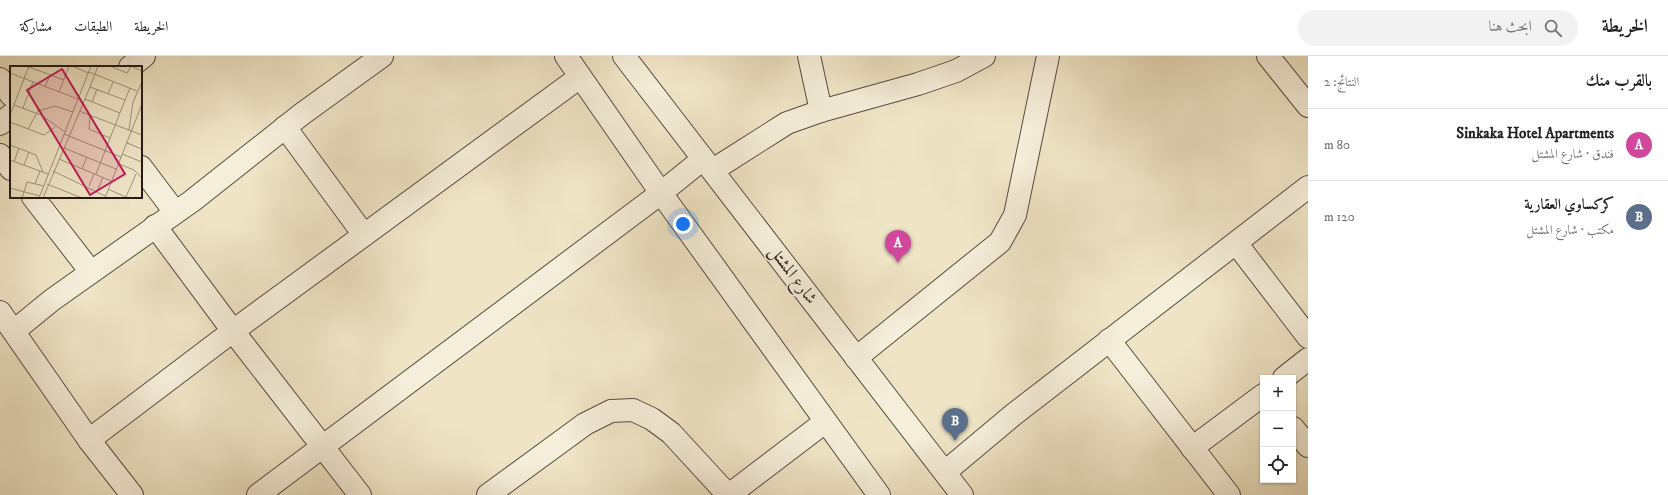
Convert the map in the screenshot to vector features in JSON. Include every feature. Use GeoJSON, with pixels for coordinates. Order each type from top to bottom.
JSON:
{"type":"FeatureCollection","features":[{"type":"Feature","properties":{"kind":"street"},"geometry":{"type":"LineString","coordinates":[[131,66],[144,56]]}},
{"type":"Feature","properties":{"kind":"street"},"geometry":{"type":"LineString","coordinates":[[14,331],[52,300],[175,212],[285,127],[382,56]]}},
{"type":"Feature","properties":{"kind":"street"},"geometry":{"type":"LineString","coordinates":[[566,56],[661,193],[879,495]]}},
{"type":"Feature","properties":{"kind":"street","name":"شارع المشتل"},"geometry":{"type":"LineString","coordinates":[[624,56],[962,495]]}},
{"type":"Feature","properties":{"kind":"street"},"geometry":{"type":"LineString","coordinates":[[809,56],[821,111]]}},
{"type":"Feature","properties":{"kind":"street"},"geometry":{"type":"LineString","coordinates":[[258,495],[661,193],[708,165],[787,123],[821,111],[924,82],[956,71],[984,56]]}},
{"type":"Feature","properties":{"kind":"street"},"geometry":{"type":"LineString","coordinates":[[856,358],[1000,242],[1007,232],[1015,215],[1048,56]]}},
{"type":"Feature","properties":{"kind":"street"},"geometry":{"type":"LineString","coordinates":[[1268,56],[1308,106]]}},
{"type":"Feature","properties":{"kind":"street"},"geometry":{"type":"LineString","coordinates":[[90,440],[233,331],[580,77]]}},
{"type":"Feature","properties":{"kind":"street"},"geometry":{"type":"LineString","coordinates":[[0,79],[10,94]]}},
{"type":"Feature","properties":{"kind":"street"},"geometry":{"type":"LineString","coordinates":[[0,124],[10,116]]}},
{"type":"Feature","properties":{"kind":"street"},"geometry":{"type":"LineString","coordinates":[[285,127],[364,234]]}},
{"type":"Feature","properties":{"kind":"street"},"geometry":{"type":"LineString","coordinates":[[0,155],[10,168]]}},
{"type":"Feature","properties":{"kind":"street"},"geometry":{"type":"LineString","coordinates":[[142,168],[175,212]]}},
{"type":"Feature","properties":{"kind":"street"},"geometry":{"type":"LineString","coordinates":[[945,472],[1013,415],[1308,187]]}},
{"type":"Feature","properties":{"kind":"street"},"geometry":{"type":"LineString","coordinates":[[38,199],[91,272]]}},
{"type":"Feature","properties":{"kind":"street"},"geometry":{"type":"LineString","coordinates":[[155,226],[233,331],[360,495]]}},
{"type":"Feature","properties":{"kind":"street"},"geometry":{"type":"LineString","coordinates":[[1236,243],[1308,337]]}},
{"type":"Feature","properties":{"kind":"street"},"geometry":{"type":"LineString","coordinates":[[0,312],[129,494]]}},
{"type":"Feature","properties":{"kind":"street"},"geometry":{"type":"LineString","coordinates":[[1109,340],[1229,495]]}},
{"type":"Feature","properties":{"kind":"street"},"geometry":{"type":"LineString","coordinates":[[1288,375],[1308,359]]}},
{"type":"Feature","properties":{"kind":"street"},"geometry":{"type":"LineString","coordinates":[[1192,448],[1260,397]]}},
{"type":"Feature","properties":{"kind":"street"},"geometry":{"type":"LineString","coordinates":[[488,495],[584,424],[611,411],[633,410],[652,419],[671,433],[728,495],[825,422]]}},
{"type":"Feature","properties":{"kind":"street"},"geometry":{"type":"LineString","coordinates":[[1296,432],[1308,446]]}},
{"type":"Feature","properties":{"kind":"place","name":"Sinkaka Hotel Apartments"},"geometry":{"type":"Point","coordinates":[898,263]}},
{"type":"Feature","properties":{"kind":"place","name":"كركساوي العقارية"},"geometry":{"type":"Point","coordinates":[955,441]}}]}
